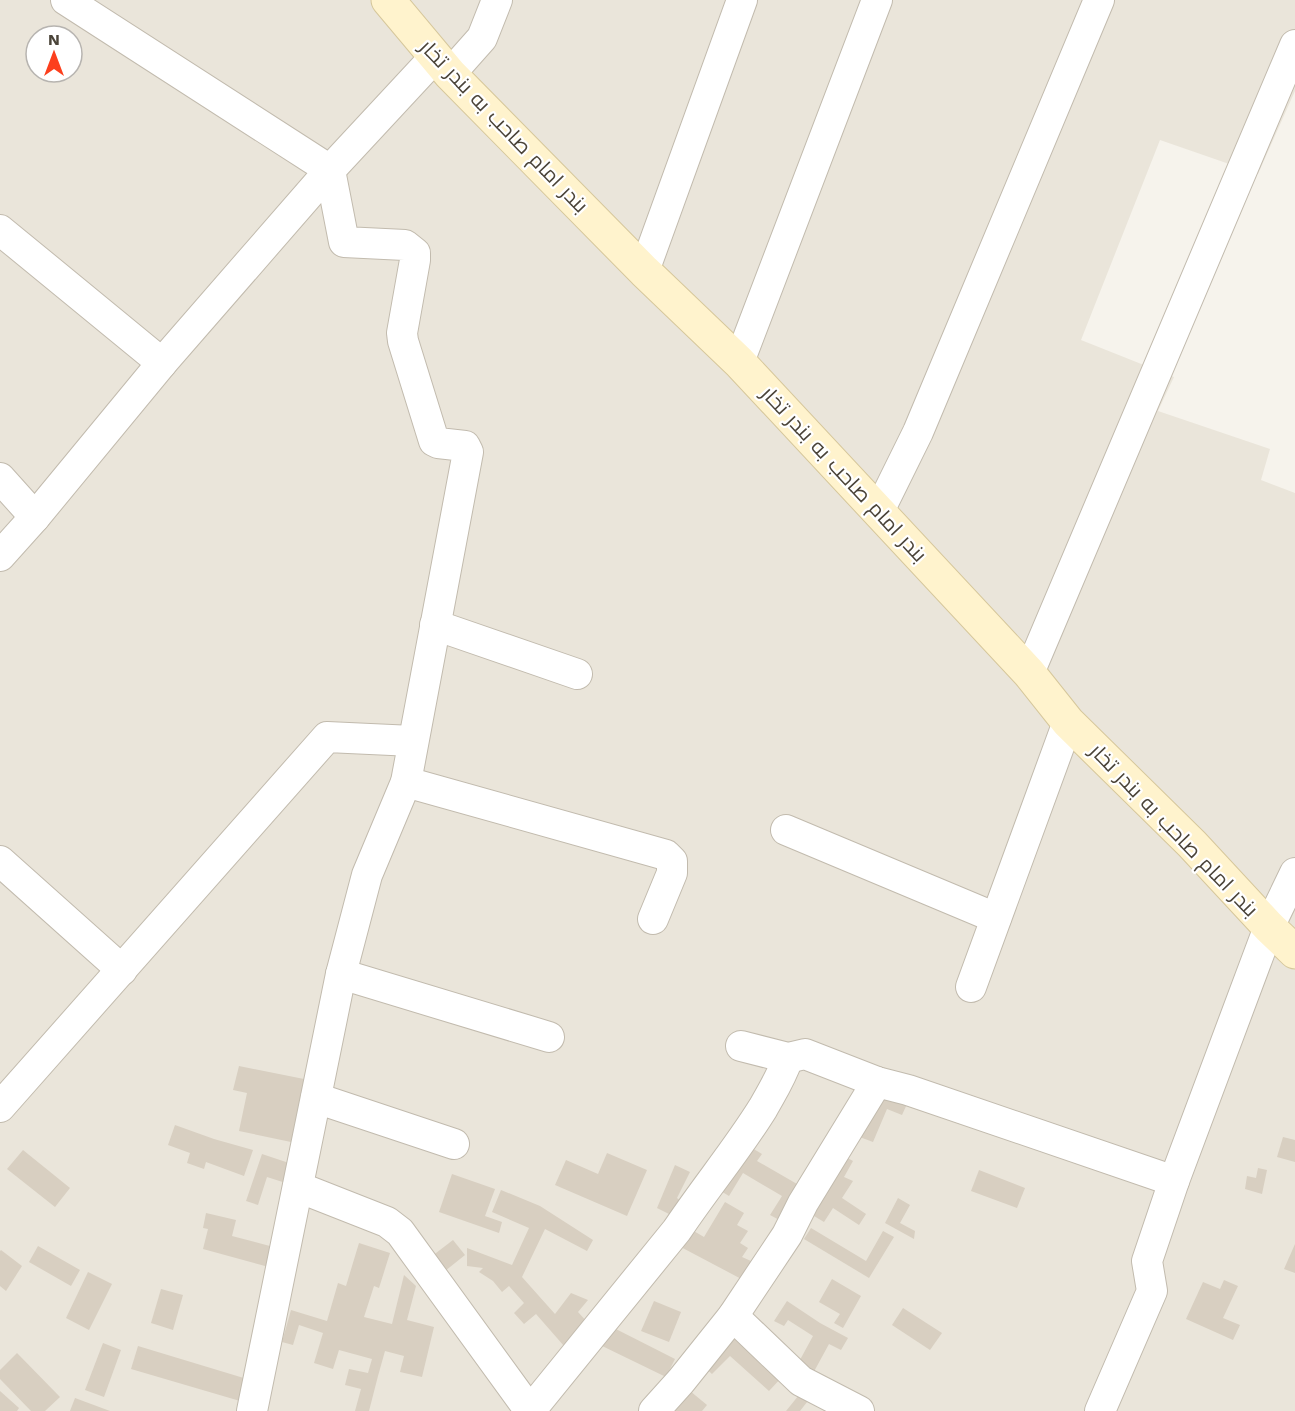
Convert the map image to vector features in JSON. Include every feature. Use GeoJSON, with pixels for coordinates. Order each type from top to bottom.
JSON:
{"type":"FeatureCollection","features":[{"type":"Feature","properties":{"kind":"main road","name":"بندر امام صاحب به بندر تخار"},"geometry":{"type":"LineString","coordinates":[[388,0],[442,65],[644,271],[740,362],[1029,673],[1068,722],[1192,843],[1295,952]]}},
{"type":"Feature","properties":{"kind":"street"},"geometry":{"type":"LineString","coordinates":[[66,0],[330,170],[344,242],[405,245],[415,253],[402,333],[403,341],[434,441],[465,446],[468,452],[406,782],[368,875],[341,974],[252,1411]]}},
{"type":"Feature","properties":{"kind":"street"},"geometry":{"type":"LineString","coordinates":[[0,556],[162,363],[330,170],[442,65],[482,38],[497,0]]}},
{"type":"Feature","properties":{"kind":"street"},"geometry":{"type":"LineString","coordinates":[[644,271],[742,0]]}},
{"type":"Feature","properties":{"kind":"street"},"geometry":{"type":"LineString","coordinates":[[740,362],[877,0]]}},
{"type":"Feature","properties":{"kind":"street"},"geometry":{"type":"LineString","coordinates":[[879,511],[918,432],[1099,0]]}},
{"type":"Feature","properties":{"kind":"street"},"geometry":{"type":"LineString","coordinates":[[1029,673],[1295,45]]}},
{"type":"Feature","properties":{"kind":"street"},"geometry":{"type":"LineString","coordinates":[[0,230],[162,363]]}},
{"type":"Feature","properties":{"kind":"street"},"geometry":{"type":"LineString","coordinates":[[0,478],[35,517]]}},
{"type":"Feature","properties":{"kind":"street"},"geometry":{"type":"LineString","coordinates":[[435,625],[578,674]]}},
{"type":"Feature","properties":{"kind":"street"},"geometry":{"type":"LineString","coordinates":[[971,987],[1068,722]]}},
{"type":"Feature","properties":{"kind":"street"},"geometry":{"type":"LineString","coordinates":[[0,1107],[327,737],[413,741]]}},
{"type":"Feature","properties":{"kind":"street"},"geometry":{"type":"LineString","coordinates":[[406,782],[666,855],[672,861],[672,873],[653,919]]}},
{"type":"Feature","properties":{"kind":"street"},"geometry":{"type":"LineString","coordinates":[[786,830],[996,918]]}},
{"type":"Feature","properties":{"kind":"street"},"geometry":{"type":"LineString","coordinates":[[0,861],[122,970]]}},
{"type":"Feature","properties":{"kind":"street"},"geometry":{"type":"LineString","coordinates":[[1100,1411],[1152,1291],[1147,1262],[1174,1181],[1269,927],[1295,873]]}},
{"type":"Feature","properties":{"kind":"street"},"geometry":{"type":"LineString","coordinates":[[341,974],[549,1036]]}},
{"type":"Feature","properties":{"kind":"street"},"geometry":{"type":"LineString","coordinates":[[741,1046],[788,1058],[805,1054],[876,1082],[908,1090],[1174,1181]]}},
{"type":"Feature","properties":{"kind":"street"},"geometry":{"type":"LineString","coordinates":[[298,1188],[387,1222],[400,1232],[530,1411],[678,1230],[696,1202],[746,1136],[782,1076],[788,1058]]}},
{"type":"Feature","properties":{"kind":"street"},"geometry":{"type":"LineString","coordinates":[[654,1411],[734,1316],[787,1235],[803,1203],[876,1082]]}},
{"type":"Feature","properties":{"kind":"street"},"geometry":{"type":"LineString","coordinates":[[316,1098],[454,1144]]}},
{"type":"Feature","properties":{"kind":"street"},"geometry":{"type":"LineString","coordinates":[[734,1316],[801,1381],[859,1411]]}},
{"type":"Feature","properties":{"kind":"shaded area"},"geometry":{"type":"Polygon","coordinates":[[[0,0],[1295,0],[1295,91],[1258,174],[1160,140],[1081,340],[1174,377],[1158,411],[1270,449],[1261,480],[1295,493],[1295,1411],[0,1411],[0,0]]]}},
{"type":"Feature","properties":{"kind":"building"},"geometry":{"type":"Polygon","coordinates":[[[239,1066],[304,1079],[291,1142],[239,1131],[247,1093],[233,1090],[239,1066]]]}},
{"type":"Feature","properties":{"kind":"building"},"geometry":{"type":"Polygon","coordinates":[[[876,1091],[907,1104],[902,1115],[887,1109],[873,1142],[857,1136],[876,1091]]]}},
{"type":"Feature","properties":{"kind":"building"},"geometry":{"type":"Polygon","coordinates":[[[175,1125],[253,1150],[244,1176],[206,1162],[204,1169],[187,1163],[190,1153],[168,1145],[175,1125]]]}},
{"type":"Feature","properties":{"kind":"building"},"geometry":{"type":"Polygon","coordinates":[[[1283,1137],[1295,1140],[1295,1162],[1277,1157],[1283,1137]]]}},
{"type":"Feature","properties":{"kind":"building"},"geometry":{"type":"Polygon","coordinates":[[[747,1145],[762,1154],[757,1161],[804,1188],[783,1222],[770,1215],[782,1196],[743,1173],[729,1196],[719,1190],[747,1145]]]}},
{"type":"Feature","properties":{"kind":"building"},"geometry":{"type":"Polygon","coordinates":[[[23,1150],[70,1188],[55,1207],[7,1169],[23,1150]]]}},
{"type":"Feature","properties":{"kind":"building"},"geometry":{"type":"Polygon","coordinates":[[[607,1153],[647,1170],[627,1216],[555,1185],[566,1160],[598,1174],[607,1153]]]}},
{"type":"Feature","properties":{"kind":"building"},"geometry":{"type":"Polygon","coordinates":[[[262,1154],[298,1166],[292,1185],[267,1177],[258,1205],[246,1201],[262,1154]]]}},
{"type":"Feature","properties":{"kind":"building"},"geometry":{"type":"Polygon","coordinates":[[[844,1156],[853,1161],[844,1177],[853,1181],[842,1198],[866,1214],[859,1225],[833,1208],[824,1222],[809,1213],[844,1156]]]}},
{"type":"Feature","properties":{"kind":"building"},"geometry":{"type":"Polygon","coordinates":[[[675,1165],[690,1172],[677,1198],[684,1204],[673,1216],[657,1208],[675,1165]]]}},
{"type":"Feature","properties":{"kind":"building"},"geometry":{"type":"Polygon","coordinates":[[[1258,1168],[1267,1170],[1262,1194],[1245,1189],[1247,1176],[1256,1178],[1258,1168]]]}},
{"type":"Feature","properties":{"kind":"building"},"geometry":{"type":"Polygon","coordinates":[[[979,1170],[1025,1188],[1017,1208],[971,1191],[979,1170]]]}},
{"type":"Feature","properties":{"kind":"building"},"geometry":{"type":"Polygon","coordinates":[[[452,1174],[495,1189],[485,1216],[502,1222],[499,1233],[439,1212],[452,1174]]]}},
{"type":"Feature","properties":{"kind":"building"},"geometry":{"type":"Polygon","coordinates":[[[501,1190],[540,1206],[593,1240],[587,1251],[545,1229],[522,1277],[555,1314],[571,1293],[588,1300],[578,1312],[588,1323],[564,1346],[536,1314],[524,1324],[514,1313],[524,1303],[509,1286],[502,1292],[493,1281],[479,1272],[483,1268],[467,1266],[467,1248],[512,1265],[529,1228],[492,1212],[501,1190]]]}},
{"type":"Feature","properties":{"kind":"building"},"geometry":{"type":"Polygon","coordinates":[[[898,1198],[910,1205],[900,1223],[915,1231],[914,1239],[885,1223],[898,1198]]]}},
{"type":"Feature","properties":{"kind":"building"},"geometry":{"type":"Polygon","coordinates":[[[725,1202],[744,1213],[737,1225],[748,1231],[740,1243],[748,1248],[742,1257],[760,1265],[747,1282],[677,1245],[692,1230],[704,1237],[725,1202]]]}},
{"type":"Feature","properties":{"kind":"building"},"geometry":{"type":"Polygon","coordinates":[[[206,1213],[236,1220],[232,1236],[281,1249],[276,1269],[203,1249],[208,1229],[203,1228],[206,1213]]]}},
{"type":"Feature","properties":{"kind":"building"},"geometry":{"type":"Polygon","coordinates":[[[811,1228],[866,1261],[883,1231],[894,1237],[869,1278],[804,1239],[811,1228]]]}},
{"type":"Feature","properties":{"kind":"building"},"geometry":{"type":"Polygon","coordinates":[[[453,1240],[465,1255],[435,1279],[423,1263],[453,1240]]]}},
{"type":"Feature","properties":{"kind":"building"},"geometry":{"type":"Polygon","coordinates":[[[359,1243],[390,1253],[379,1288],[374,1286],[364,1317],[392,1324],[404,1275],[416,1286],[407,1320],[434,1327],[422,1377],[400,1372],[404,1356],[385,1351],[369,1411],[355,1411],[361,1389],[345,1385],[349,1369],[368,1373],[372,1359],[339,1350],[333,1369],[314,1363],[323,1333],[299,1325],[293,1345],[282,1342],[291,1310],[327,1321],[338,1283],[346,1286],[359,1243]]]}},
{"type":"Feature","properties":{"kind":"building"},"geometry":{"type":"Polygon","coordinates":[[[1295,1244],[1295,1273],[1284,1269],[1295,1244]]]}},
{"type":"Feature","properties":{"kind":"building"},"geometry":{"type":"Polygon","coordinates":[[[38,1246],[80,1270],[71,1286],[29,1262],[38,1246]]]}},
{"type":"Feature","properties":{"kind":"building"},"geometry":{"type":"Polygon","coordinates":[[[1,1250],[22,1266],[6,1291],[0,1286],[1,1250]]]}},
{"type":"Feature","properties":{"kind":"building"},"geometry":{"type":"Polygon","coordinates":[[[88,1272],[112,1284],[89,1330],[66,1318],[88,1272]]]}},
{"type":"Feature","properties":{"kind":"building"},"geometry":{"type":"Polygon","coordinates":[[[832,1279],[861,1296],[843,1328],[834,1323],[840,1314],[819,1302],[832,1279]]]}},
{"type":"Feature","properties":{"kind":"building"},"geometry":{"type":"Polygon","coordinates":[[[1224,1280],[1238,1286],[1223,1318],[1240,1325],[1233,1340],[1186,1319],[1203,1282],[1220,1289],[1224,1280]]]}},
{"type":"Feature","properties":{"kind":"building"},"geometry":{"type":"Polygon","coordinates":[[[161,1289],[183,1295],[173,1330],[151,1323],[161,1289]]]}},
{"type":"Feature","properties":{"kind":"building"},"geometry":{"type":"Polygon","coordinates":[[[654,1301],[681,1312],[669,1342],[641,1331],[654,1301]]]}},
{"type":"Feature","properties":{"kind":"building"},"geometry":{"type":"Polygon","coordinates":[[[787,1301],[848,1338],[841,1350],[829,1344],[811,1377],[795,1369],[813,1336],[788,1320],[784,1326],[774,1321],[787,1301]]]}},
{"type":"Feature","properties":{"kind":"building"},"geometry":{"type":"Polygon","coordinates":[[[903,1308],[942,1333],[930,1350],[892,1325],[903,1308]]]}},
{"type":"Feature","properties":{"kind":"building"},"geometry":{"type":"Polygon","coordinates":[[[606,1324],[675,1359],[666,1377],[596,1343],[606,1324]]]}},
{"type":"Feature","properties":{"kind":"building"},"geometry":{"type":"Polygon","coordinates":[[[732,1329],[783,1376],[769,1391],[730,1356],[712,1374],[700,1363],[732,1329]]]}},
{"type":"Feature","properties":{"kind":"building"},"geometry":{"type":"Polygon","coordinates":[[[103,1343],[121,1350],[104,1397],[85,1390],[103,1343]]]}},
{"type":"Feature","properties":{"kind":"building"},"geometry":{"type":"Polygon","coordinates":[[[138,1346],[247,1379],[240,1401],[131,1369],[138,1346]]]}},
{"type":"Feature","properties":{"kind":"building"},"geometry":{"type":"Polygon","coordinates":[[[17,1353],[60,1397],[45,1411],[31,1411],[0,1379],[0,1370],[17,1353]]]}},
{"type":"Feature","properties":{"kind":"building"},"geometry":{"type":"Polygon","coordinates":[[[684,1386],[707,1405],[702,1411],[664,1411],[684,1386]]]}},
{"type":"Feature","properties":{"kind":"building"},"geometry":{"type":"Polygon","coordinates":[[[803,1390],[811,1397],[800,1411],[786,1411],[803,1390]]]}},
{"type":"Feature","properties":{"kind":"building"},"geometry":{"type":"Polygon","coordinates":[[[0,1391],[19,1408],[17,1411],[0,1411],[0,1391]]]}},
{"type":"Feature","properties":{"kind":"building"},"geometry":{"type":"Polygon","coordinates":[[[75,1398],[110,1411],[70,1411],[75,1398]]]}}]}
